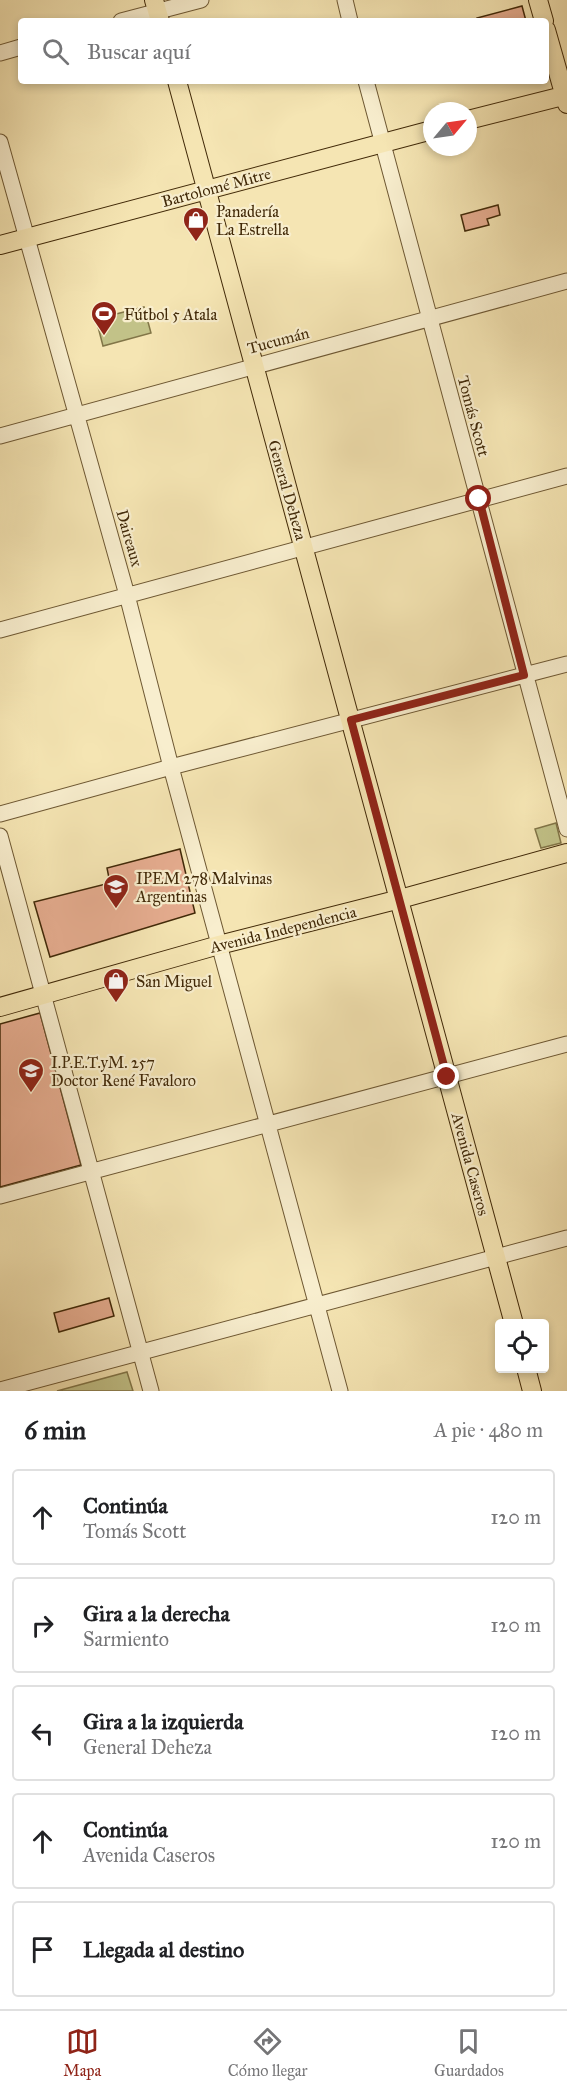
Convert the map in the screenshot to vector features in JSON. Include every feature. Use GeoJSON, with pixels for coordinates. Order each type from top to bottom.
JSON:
{"type":"FeatureCollection","features":[{"type":"Feature","properties":{"kind":"main road"},"geometry":{"type":"LineString","coordinates":[[538,0],[543,18]]}},
{"type":"Feature","properties":{"kind":"main road"},"geometry":{"type":"LineString","coordinates":[[477,118],[566,98],[549,40]]}},
{"type":"Feature","properties":{"kind":"main road","name":"General Deheza"},"geometry":{"type":"LineString","coordinates":[[178,84],[399,900]]}},
{"type":"Feature","properties":{"kind":"main road","name":"Bartolomé Mitre"},"geometry":{"type":"LineString","coordinates":[[0,245],[423,132]]}},
{"type":"Feature","properties":{"kind":"main road","name":"Avenida Independencia"},"geometry":{"type":"LineString","coordinates":[[0,1006],[219,945],[399,900],[567,853]]}},
{"type":"Feature","properties":{"kind":"main road","name":"Avenida Caseros"},"geometry":{"type":"LineString","coordinates":[[399,900],[513,1319]]}},
{"type":"Feature","properties":{"kind":"main road"},"geometry":{"type":"LineString","coordinates":[[527,1373],[532,1391]]}},
{"type":"Feature","properties":{"kind":"street"},"geometry":{"type":"LineString","coordinates":[[132,18],[201,0]]}},
{"type":"Feature","properties":{"kind":"street"},"geometry":{"type":"LineString","coordinates":[[345,0],[349,18]]}},
{"type":"Feature","properties":{"kind":"street"},"geometry":{"type":"LineString","coordinates":[[0,53],[18,49]]}},
{"type":"Feature","properties":{"kind":"street","name":"Tomás Scott"},"geometry":{"type":"LineString","coordinates":[[367,84],[567,829]]}},
{"type":"Feature","properties":{"kind":"street","name":"Daireaux"},"geometry":{"type":"LineString","coordinates":[[0,142],[127,595],[171,767],[340,1391]]}},
{"type":"Feature","properties":{"kind":"street","name":"Tucumán"},"geometry":{"type":"LineString","coordinates":[[0,436],[567,281]]}},
{"type":"Feature","properties":{"kind":"street"},"geometry":{"type":"LineString","coordinates":[[0,630],[567,476]]}},
{"type":"Feature","properties":{"kind":"street"},"geometry":{"type":"LineString","coordinates":[[0,814],[567,664]]}},
{"type":"Feature","properties":{"kind":"street"},"geometry":{"type":"LineString","coordinates":[[0,836],[151,1391]]}},
{"type":"Feature","properties":{"kind":"street"},"geometry":{"type":"LineString","coordinates":[[0,1196],[567,1044]]}},
{"type":"Feature","properties":{"kind":"street"},"geometry":{"type":"LineString","coordinates":[[0,1389],[567,1238]]}},
{"type":"Feature","properties":{"kind":"green space"},"geometry":{"type":"Polygon","coordinates":[[[144,307],[151,333],[103,346],[96,319],[144,307]]]}},
{"type":"Feature","properties":{"kind":"green space"},"geometry":{"type":"Polygon","coordinates":[[[556,823],[561,843],[541,848],[535,829],[556,823]]]}},
{"type":"Feature","properties":{"kind":"green space"},"geometry":{"type":"Polygon","coordinates":[[[127,1372],[133,1391],[57,1391],[127,1372]]]}},
{"type":"Feature","properties":{"kind":"building"},"geometry":{"type":"Polygon","coordinates":[[[522,6],[525,18],[477,18],[522,6]]]}},
{"type":"Feature","properties":{"kind":"building"},"geometry":{"type":"Polygon","coordinates":[[[498,205],[500,215],[487,219],[489,225],[465,231],[461,215],[498,205]]]}},
{"type":"Feature","properties":{"kind":"building","name":"IPEM 278 Malvinas Argentinas"},"geometry":{"type":"Polygon","coordinates":[[[180,849],[195,913],[50,957],[34,902],[110,883],[107,868],[180,849]]]}},
{"type":"Feature","properties":{"kind":"building","name":"I.P.E.T.yM. 257 Doctor René Favaloro"},"geometry":{"type":"Polygon","coordinates":[[[40,1013],[81,1165],[0,1187],[0,1024],[40,1013]]]}},
{"type":"Feature","properties":{"kind":"building"},"geometry":{"type":"Polygon","coordinates":[[[109,1298],[114,1316],[59,1332],[54,1313],[109,1298]]]}},
{"type":"Feature","properties":{"kind":"place","name":"Panadería La Estrella"},"geometry":{"type":"Point","coordinates":[196,243]}},
{"type":"Feature","properties":{"kind":"place","name":"Fútbol 5 Atala"},"geometry":{"type":"Point","coordinates":[104,337]}},
{"type":"Feature","properties":{"kind":"place","name":"IPEM 278 Malvinas Argentinas"},"geometry":{"type":"Point","coordinates":[116,910]}},
{"type":"Feature","properties":{"kind":"place","name":"San Miguel"},"geometry":{"type":"Point","coordinates":[116,1004]}},
{"type":"Feature","properties":{"kind":"place","name":"I.P.E.T.yM. 257 Doctor René Favaloro"},"geometry":{"type":"Point","coordinates":[31,1094]}},
{"type":"Feature","properties":{"kind":"route"},"geometry":{"type":"LineString","coordinates":[[447,1077],[351,720],[524,675],[479,499]]}}]}
